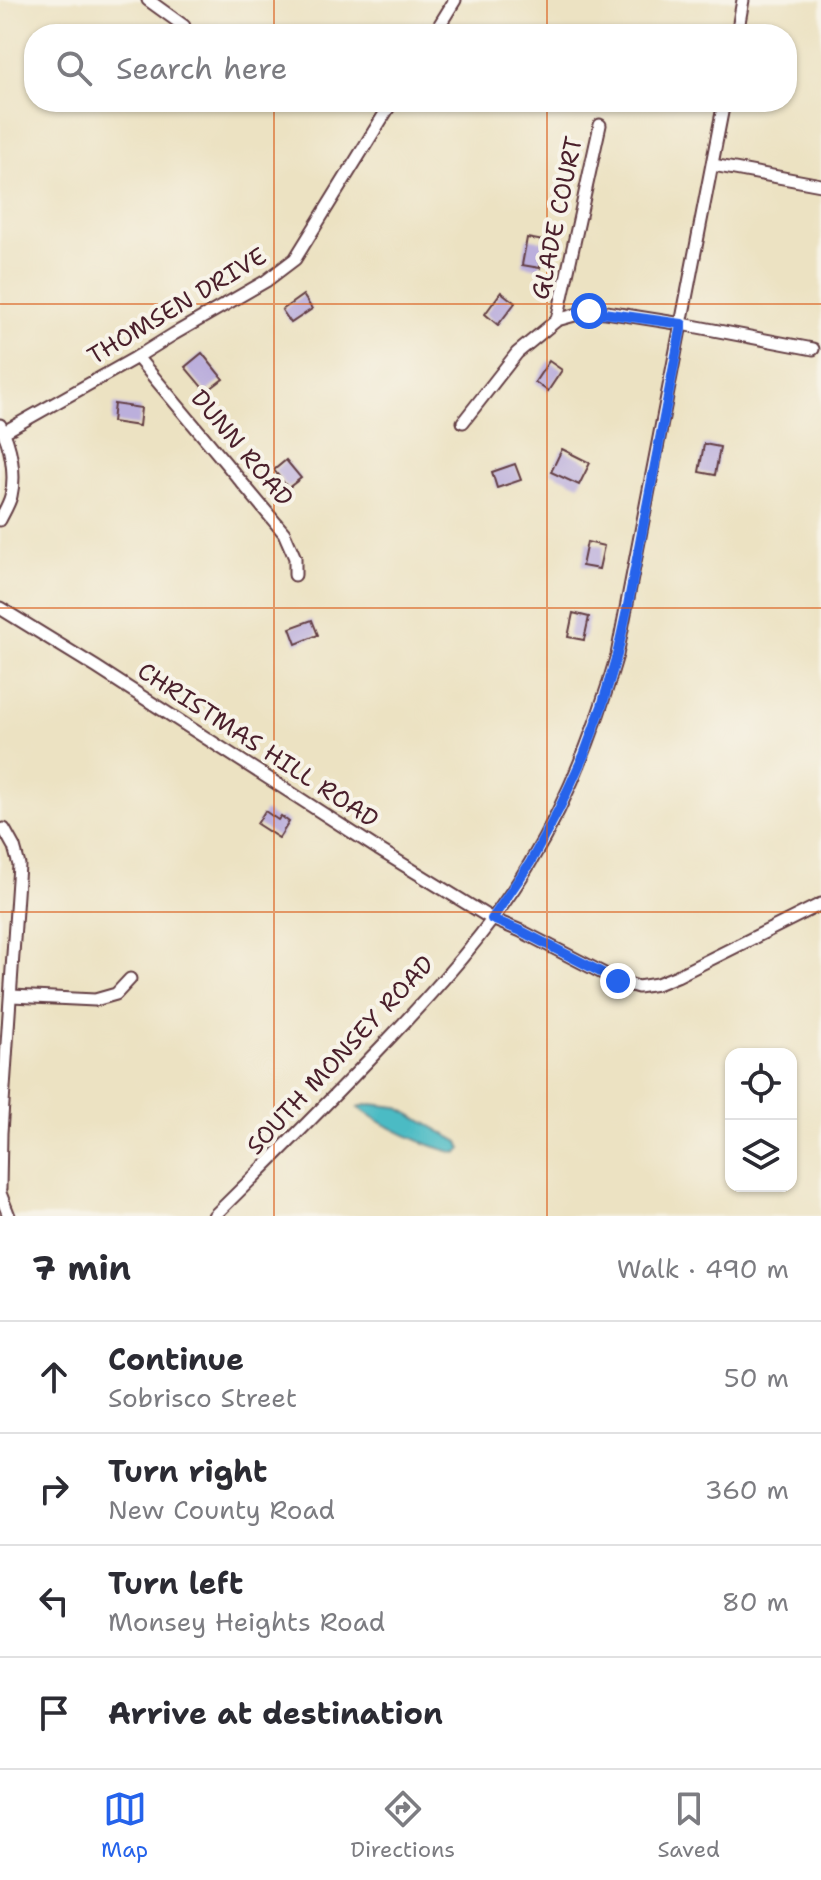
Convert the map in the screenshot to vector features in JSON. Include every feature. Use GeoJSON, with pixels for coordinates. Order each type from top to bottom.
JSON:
{"type":"FeatureCollection","features":[{"type":"Feature","properties":{"kind":"street"},"geometry":{"type":"LineString","coordinates":[[148,0],[181,24]]}},
{"type":"Feature","properties":{"kind":"street"},"geometry":{"type":"LineString","coordinates":[[440,24],[455,0]]}},
{"type":"Feature","properties":{"kind":"street"},"geometry":{"type":"LineString","coordinates":[[739,24],[743,0]]}},
{"type":"Feature","properties":{"kind":"street","name":"THOMSEN DRIVE"},"geometry":{"type":"LineString","coordinates":[[2,429],[137,357],[266,281],[295,259],[386,112]]}},
{"type":"Feature","properties":{"kind":"street","name":"SOUTH MONSEY ROAD"},"geometry":{"type":"LineString","coordinates":[[214,1216],[394,1034],[492,919],[530,863],[584,755],[602,706],[625,618],[722,112]]}},
{"type":"Feature","properties":{"kind":"street","name":"GLADE COURT"},"geometry":{"type":"LineString","coordinates":[[557,320],[600,125]]}},
{"type":"Feature","properties":{"kind":"street"},"geometry":{"type":"LineString","coordinates":[[713,165],[821,185]]}},
{"type":"Feature","properties":{"kind":"street"},"geometry":{"type":"LineString","coordinates":[[463,422],[517,353],[557,320],[589,311],[682,324],[813,349]]}},
{"type":"Feature","properties":{"kind":"street","name":"DUNN ROAD"},"geometry":{"type":"LineString","coordinates":[[137,357],[284,533],[295,558],[295,575]]}},
{"type":"Feature","properties":{"kind":"street"},"geometry":{"type":"LineString","coordinates":[[0,520],[11,497],[12,475],[9,449],[2,429]]}},
{"type":"Feature","properties":{"kind":"street","name":"CHRISTMAS HILL ROAD"},"geometry":{"type":"LineString","coordinates":[[0,608],[492,919],[618,981],[638,987],[657,984],[821,904]]}},
{"type":"Feature","properties":{"kind":"street"},"geometry":{"type":"LineString","coordinates":[[4,829],[19,865],[1,1133],[0,1191],[9,1216]]}},
{"type":"Feature","properties":{"kind":"street"},"geometry":{"type":"LineString","coordinates":[[12,996],[95,1000],[116,994],[130,979]]}},
{"type":"Feature","properties":{"kind":"water"},"geometry":{"type":"Polygon","coordinates":[[[371,1104],[397,1107],[459,1142],[462,1149],[457,1153],[418,1141],[358,1107],[371,1104]]]}},
{"type":"Feature","properties":{"kind":"building"},"geometry":{"type":"Polygon","coordinates":[[[527,238],[544,241],[540,268],[522,265],[527,238]]]}},
{"type":"Feature","properties":{"kind":"building"},"geometry":{"type":"Polygon","coordinates":[[[501,292],[515,303],[498,325],[485,314],[501,292]]]}},
{"type":"Feature","properties":{"kind":"building"},"geometry":{"type":"Polygon","coordinates":[[[303,295],[312,309],[291,323],[282,310],[303,295]]]}},
{"type":"Feature","properties":{"kind":"building"},"geometry":{"type":"Polygon","coordinates":[[[202,353],[223,379],[206,392],[185,367],[202,353]]]}},
{"type":"Feature","properties":{"kind":"building"},"geometry":{"type":"Polygon","coordinates":[[[549,361],[562,370],[548,391],[535,382],[549,361]]]}},
{"type":"Feature","properties":{"kind":"building"},"geometry":{"type":"Polygon","coordinates":[[[114,404],[141,408],[139,426],[112,422],[114,404]]]}},
{"type":"Feature","properties":{"kind":"building"},"geometry":{"type":"Polygon","coordinates":[[[704,444],[720,447],[715,475],[699,472],[704,444]]]}},
{"type":"Feature","properties":{"kind":"building"},"geometry":{"type":"Polygon","coordinates":[[[562,449],[590,463],[579,485],[551,472],[562,449]]]}},
{"type":"Feature","properties":{"kind":"building"},"geometry":{"type":"Polygon","coordinates":[[[286,460],[301,478],[288,488],[274,470],[286,460]]]}},
{"type":"Feature","properties":{"kind":"building"},"geometry":{"type":"Polygon","coordinates":[[[515,464],[521,480],[497,488],[492,472],[515,464]]]}},
{"type":"Feature","properties":{"kind":"building"},"geometry":{"type":"Polygon","coordinates":[[[587,542],[604,546],[599,569],[582,566],[587,542]]]}},
{"type":"Feature","properties":{"kind":"building"},"geometry":{"type":"Polygon","coordinates":[[[573,613],[589,617],[584,640],[568,637],[573,613]]]}},
{"type":"Feature","properties":{"kind":"building"},"geometry":{"type":"Polygon","coordinates":[[[312,620],[318,635],[296,644],[290,628],[312,620]]]}},
{"type":"Feature","properties":{"kind":"building"},"geometry":{"type":"Polygon","coordinates":[[[265,811],[278,820],[281,816],[289,822],[279,838],[257,824],[265,811]]]}},
{"type":"Feature","properties":{"kind":"route"},"geometry":{"type":"LineString","coordinates":[[589,311],[682,324],[628,605],[602,706],[559,809],[530,863],[492,919],[618,981]]}}]}
